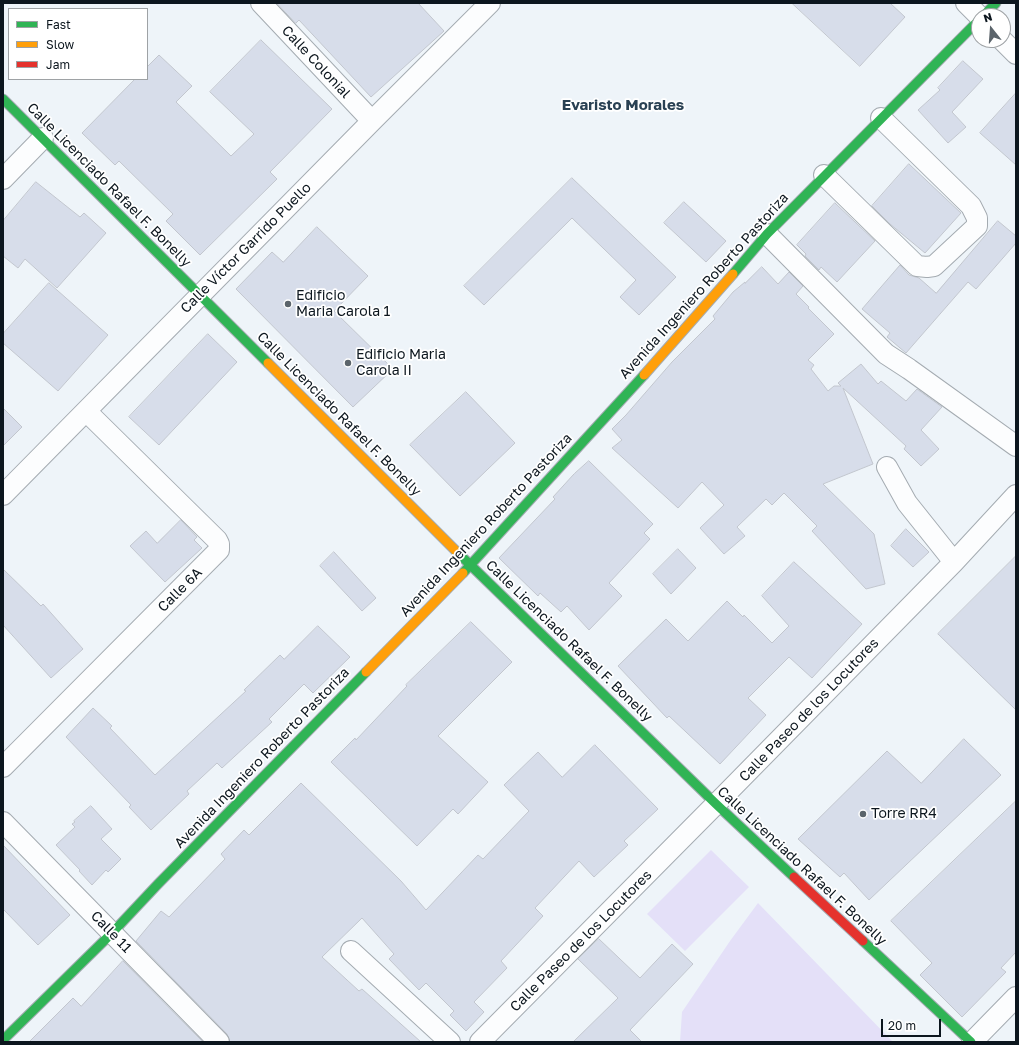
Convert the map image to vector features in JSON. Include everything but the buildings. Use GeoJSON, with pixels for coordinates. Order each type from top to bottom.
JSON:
{"type":"FeatureCollection","features":[{"type":"Feature","properties":{"kind":"street","name":"Calle Colonial"},"geometry":{"type":"LineString","coordinates":[[261,3],[372,121]]}},
{"type":"Feature","properties":{"kind":"street","name":"Calle Víctor Garrido Puello"},"geometry":{"type":"LineString","coordinates":[[3,495],[490,3]]}},
{"type":"Feature","properties":{"kind":"street","name":"Avenida Ingeniero Roberto Pastoriza"},"geometry":{"type":"LineString","coordinates":[[3,1040],[112,933],[158,884],[471,566],[651,368],[767,234],[971,28]]}},
{"type":"Feature","properties":{"kind":"street","name":"Calle Licenciado Rafael F. Bonelly"},"geometry":{"type":"LineString","coordinates":[[3,99],[471,566],[716,804],[971,1042]]}},
{"type":"Feature","properties":{"kind":"street"},"geometry":{"type":"LineString","coordinates":[[824,175],[917,266],[934,266],[977,226],[977,218],[971,206],[881,118]]}},
{"type":"Feature","properties":{"kind":"street"},"geometry":{"type":"LineString","coordinates":[[3,179],[43,138]]}},
{"type":"Feature","properties":{"kind":"street"},"geometry":{"type":"LineString","coordinates":[[767,234],[886,354],[1016,446]]}},
{"type":"Feature","properties":{"kind":"street","name":"Calle 6A"},"geometry":{"type":"LineString","coordinates":[[3,767],[219,550],[217,540],[86,411]]}},
{"type":"Feature","properties":{"kind":"street"},"geometry":{"type":"LineString","coordinates":[[887,467],[907,503],[954,562]]}},
{"type":"Feature","properties":{"kind":"street","name":"Calle Paseo de los Locutores"},"geometry":{"type":"LineString","coordinates":[[480,1042],[954,562],[1016,495]]}},
{"type":"Feature","properties":{"kind":"street","name":"Calle 11"},"geometry":{"type":"LineString","coordinates":[[3,822],[219,1042]]}},
{"type":"Feature","properties":{"kind":"street"},"geometry":{"type":"LineString","coordinates":[[351,951],[450,1042]]}},
{"type":"Feature","properties":{"kind":"street"},"geometry":{"type":"LineString","coordinates":[[971,1042],[1016,997]]}},
{"type":"Feature","properties":{"kind":"shaded area"},"geometry":{"type":"Polygon","coordinates":[[[711,850],[749,887],[685,951],[647,914],[711,850]]]}},
{"type":"Feature","properties":{"kind":"shaded area"},"geometry":{"type":"Polygon","coordinates":[[[758,903],[893,1042],[680,1042],[682,1012],[730,941],[758,903]]]}},
{"type":"Feature","properties":{"kind":"traffic: fast"},"geometry":{"type":"LineString","coordinates":[[991,8],[996,3]]}},
{"type":"Feature","properties":{"kind":"traffic: fast"},"geometry":{"type":"LineString","coordinates":[[733,274],[767,234],[971,28]]}},
{"type":"Feature","properties":{"kind":"traffic: fast"},"geometry":{"type":"LineString","coordinates":[[3,99],[268,363]]}},
{"type":"Feature","properties":{"kind":"traffic: fast"},"geometry":{"type":"LineString","coordinates":[[463,573],[644,375]]}},
{"type":"Feature","properties":{"kind":"traffic: fast"},"geometry":{"type":"LineString","coordinates":[[456,551],[716,804],[794,877]]}},
{"type":"Feature","properties":{"kind":"traffic: fast"},"geometry":{"type":"LineString","coordinates":[[3,1040],[112,933],[158,884],[366,672]]}},
{"type":"Feature","properties":{"kind":"traffic: fast"},"geometry":{"type":"LineString","coordinates":[[863,941],[971,1042]]}},
{"type":"Feature","properties":{"kind":"traffic: slow"},"geometry":{"type":"LineString","coordinates":[[644,375],[733,274]]}},
{"type":"Feature","properties":{"kind":"traffic: slow"},"geometry":{"type":"LineString","coordinates":[[268,363],[456,551]]}},
{"type":"Feature","properties":{"kind":"traffic: slow"},"geometry":{"type":"LineString","coordinates":[[366,672],[463,573]]}},
{"type":"Feature","properties":{"kind":"traffic: jam"},"geometry":{"type":"LineString","coordinates":[[794,877],[863,941]]}},
{"type":"Feature","properties":{"kind":"place","name":"Edificio Maria Carola 1"},"geometry":{"type":"Point","coordinates":[288,304]}},
{"type":"Feature","properties":{"kind":"place","name":"Edificio Maria Carola II"},"geometry":{"type":"Point","coordinates":[348,363]}},
{"type":"Feature","properties":{"kind":"place","name":"Torre RR4"},"geometry":{"type":"Point","coordinates":[863,814]}},
{"type":"Feature","properties":{"kind":"district","name":"Evaristo Morales"},"geometry":{"type":"Point","coordinates":[623,105]}}]}
